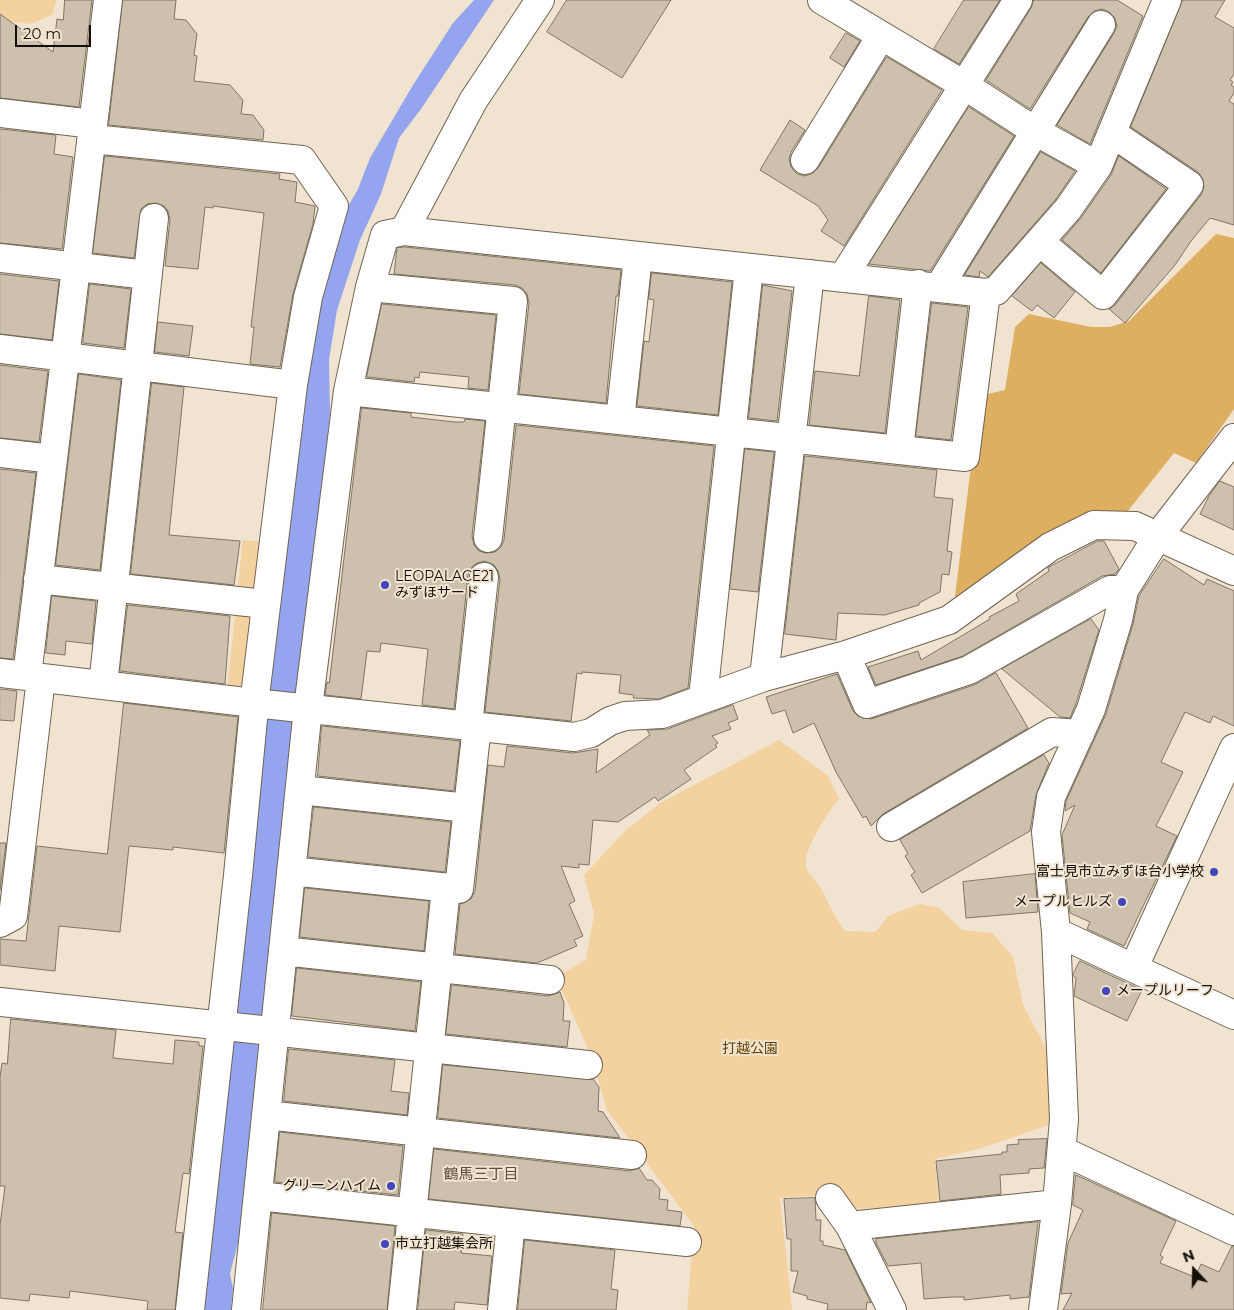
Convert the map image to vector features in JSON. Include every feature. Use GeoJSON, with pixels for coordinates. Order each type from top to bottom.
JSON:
{"type":"FeatureCollection","features":[{"type":"Feature","properties":{"kind":"street"},"geometry":{"type":"LineString","coordinates":[[0,923],[13,916],[34,677],[38,579],[108,0]]}},
{"type":"Feature","properties":{"kind":"street"},"geometry":{"type":"LineString","coordinates":[[404,231],[473,101],[540,0]]}},
{"type":"Feature","properties":{"kind":"street"},"geometry":{"type":"LineString","coordinates":[[822,0],[964,85],[1035,132],[1098,166]]}},
{"type":"Feature","properties":{"kind":"street"},"geometry":{"type":"LineString","coordinates":[[843,277],[1018,0]]}},
{"type":"Feature","properties":{"kind":"street"},"geometry":{"type":"LineString","coordinates":[[246,1310],[308,708],[348,391],[370,286],[385,235],[404,231],[986,293],[996,291],[1068,209],[1098,166],[1112,133],[1118,112],[1166,0]]}},
{"type":"Feature","properties":{"kind":"street"},"geometry":{"type":"LineString","coordinates":[[899,450],[929,286],[1035,132],[1101,25]]}},
{"type":"Feature","properties":{"kind":"street"},"geometry":{"type":"LineString","coordinates":[[805,160],[881,36]]}},
{"type":"Feature","properties":{"kind":"street"},"geometry":{"type":"LineString","coordinates":[[0,113],[92,131],[302,160],[334,206],[308,297],[293,385],[254,703],[222,1027],[190,1310]]}},
{"type":"Feature","properties":{"kind":"street"},"geometry":{"type":"LineString","coordinates":[[1040,242],[1103,295],[1189,184],[1112,133]]}},
{"type":"Feature","properties":{"kind":"street"},"geometry":{"type":"LineString","coordinates":[[103,686],[154,218]]}},
{"type":"Feature","properties":{"kind":"street"},"geometry":{"type":"LineString","coordinates":[[620,420],[638,257]]}},
{"type":"Feature","properties":{"kind":"street"},"geometry":{"type":"LineString","coordinates":[[0,258],[147,275]]}},
{"type":"Feature","properties":{"kind":"street"},"geometry":{"type":"LineString","coordinates":[[703,698],[749,268]]}},
{"type":"Feature","properties":{"kind":"street"},"geometry":{"type":"LineString","coordinates":[[764,677],[810,274]]}},
{"type":"Feature","properties":{"kind":"street"},"geometry":{"type":"LineString","coordinates":[[370,286],[513,301],[488,538]]}},
{"type":"Feature","properties":{"kind":"street"},"geometry":{"type":"LineString","coordinates":[[348,391],[965,457],[986,293]]}},
{"type":"Feature","properties":{"kind":"street"},"geometry":{"type":"LineString","coordinates":[[0,350],[293,385]]}},
{"type":"Feature","properties":{"kind":"street"},"geometry":{"type":"LineString","coordinates":[[1043,1310],[1063,1151],[1064,1119],[1056,932],[1046,832],[1051,797],[1091,709],[1118,620],[1124,590],[1158,536],[1234,438]]}},
{"type":"Feature","properties":{"kind":"street"},"geometry":{"type":"LineString","coordinates":[[0,453],[53,459]]}},
{"type":"Feature","properties":{"kind":"street"},"geometry":{"type":"LineString","coordinates":[[0,672],[103,686],[574,737],[591,733],[610,721],[625,716],[662,714],[764,677],[846,655],[949,620],[1050,547],[1094,525],[1135,526],[1234,571]]}},
{"type":"Feature","properties":{"kind":"street"},"geometry":{"type":"LineString","coordinates":[[291,871],[459,889],[468,808],[472,726],[484,577]]}},
{"type":"Feature","properties":{"kind":"street"},"geometry":{"type":"LineString","coordinates":[[38,579],[266,604]]}},
{"type":"Feature","properties":{"kind":"street"},"geometry":{"type":"LineString","coordinates":[[846,655],[868,704],[969,670],[1110,590],[1124,590]]}},
{"type":"Feature","properties":{"kind":"street"},"geometry":{"type":"LineString","coordinates":[[891,827],[1052,732],[1080,734]]}},
{"type":"Feature","properties":{"kind":"street"},"geometry":{"type":"LineString","coordinates":[[1134,968],[1234,748]]}},
{"type":"Feature","properties":{"kind":"street"},"geometry":{"type":"LineString","coordinates":[[300,790],[468,808]]}},
{"type":"Feature","properties":{"kind":"street"},"geometry":{"type":"LineString","coordinates":[[402,1310],[446,888]]}},
{"type":"Feature","properties":{"kind":"street"},"geometry":{"type":"LineString","coordinates":[[1056,932],[1234,1015]]}},
{"type":"Feature","properties":{"kind":"street"},"geometry":{"type":"LineString","coordinates":[[283,951],[550,980]]}},
{"type":"Feature","properties":{"kind":"street"},"geometry":{"type":"LineString","coordinates":[[0,1002],[588,1065]]}},
{"type":"Feature","properties":{"kind":"street"},"geometry":{"type":"LineString","coordinates":[[266,1114],[632,1155]]}},
{"type":"Feature","properties":{"kind":"street"},"geometry":{"type":"LineString","coordinates":[[1063,1151],[1234,1231]]}},
{"type":"Feature","properties":{"kind":"street"},"geometry":{"type":"LineString","coordinates":[[258,1196],[687,1242]]}},
{"type":"Feature","properties":{"kind":"street"},"geometry":{"type":"LineString","coordinates":[[830,1198],[850,1226],[892,1310]]}},
{"type":"Feature","properties":{"kind":"street"},"geometry":{"type":"LineString","coordinates":[[850,1226],[1057,1204]]}},
{"type":"Feature","properties":{"kind":"street"},"geometry":{"type":"LineString","coordinates":[[502,1310],[511,1223]]}},
{"type":"Feature","properties":{"kind":"green space"},"geometry":{"type":"Polygon","coordinates":[[[0,0],[56,0],[53,14],[31,24],[0,20],[0,0]]]}},
{"type":"Feature","properties":{"kind":"green space"},"geometry":{"type":"Polygon","coordinates":[[[243,540],[264,542],[259,587],[251,594],[237,593],[243,540]]]}},
{"type":"Feature","properties":{"kind":"green space"},"geometry":{"type":"Polygon","coordinates":[[[236,608],[254,614],[242,691],[227,689],[236,608]]]}},
{"type":"Feature","properties":{"kind":"green space","name":"打越公園"},"geometry":{"type":"Polygon","coordinates":[[[779,740],[828,776],[839,799],[824,819],[814,837],[807,854],[806,865],[845,931],[875,932],[890,915],[920,904],[939,908],[962,930],[992,933],[1013,957],[1023,1005],[1047,1050],[1052,1124],[982,1148],[935,1159],[939,1205],[857,1209],[832,1194],[780,1198],[792,1310],[687,1310],[694,1226],[607,1110],[592,1058],[556,977],[586,960],[594,914],[584,875],[626,830],[660,803],[779,740]]]}},
{"type":"Feature","properties":{"kind":"shaded area"},"geometry":{"type":"Polygon","coordinates":[[[1216,234],[1234,238],[1234,409],[1196,463],[1174,453],[1123,517],[954,605],[970,474],[984,395],[1005,390],[1015,327],[1029,314],[1091,327],[1110,327],[1129,321],[1216,234]]]}},
{"type":"Feature","properties":{"kind":"water"},"geometry":{"type":"Polygon","coordinates":[[[474,0],[494,0],[421,109],[399,138],[381,194],[360,240],[337,310],[329,360],[330,413],[256,1108],[238,1243],[230,1274],[233,1289],[231,1310],[200,1310],[298,391],[343,215],[358,189],[370,158],[413,85],[453,23],[474,0]]]}},
{"type":"Feature","properties":{"kind":"building"},"geometry":{"type":"Polygon","coordinates":[[[65,0],[92,0],[79,107],[0,98],[0,14],[53,52],[57,19],[63,20],[65,0]]]}},
{"type":"Feature","properties":{"kind":"building"},"geometry":{"type":"Polygon","coordinates":[[[123,0],[176,0],[174,19],[186,20],[197,34],[194,55],[197,56],[194,81],[230,85],[243,100],[241,114],[253,115],[264,130],[263,140],[109,125],[123,0]]]}},
{"type":"Feature","properties":{"kind":"building"},"geometry":{"type":"Polygon","coordinates":[[[567,0],[671,0],[622,78],[547,32],[567,0]]]}},
{"type":"Feature","properties":{"kind":"building"},"geometry":{"type":"Polygon","coordinates":[[[964,0],[1000,0],[959,64],[934,49],[964,0]]]}},
{"type":"Feature","properties":{"kind":"building"},"geometry":{"type":"Polygon","coordinates":[[[1034,0],[1117,0],[1143,16],[1090,144],[1057,125],[1114,33],[1117,26],[1115,18],[1109,12],[1102,9],[1094,11],[1088,17],[1030,109],[986,80],[1031,8],[1034,0]]]}},
{"type":"Feature","properties":{"kind":"building"},"geometry":{"type":"Polygon","coordinates":[[[1183,0],[1225,0],[1215,17],[1234,28],[1234,74],[1230,80],[1233,82],[1231,85],[1234,87],[1234,93],[1229,101],[1234,104],[1234,225],[1210,218],[1191,241],[1175,265],[1125,323],[1109,309],[1115,305],[1201,195],[1204,187],[1203,179],[1198,172],[1131,127],[1183,0]]]}},
{"type":"Feature","properties":{"kind":"building"},"geometry":{"type":"Polygon","coordinates":[[[846,33],[860,41],[844,67],[830,58],[846,33]]]}},
{"type":"Feature","properties":{"kind":"building"},"geometry":{"type":"Polygon","coordinates":[[[887,57],[942,90],[844,246],[821,231],[828,220],[818,206],[760,170],[790,120],[805,130],[791,152],[789,159],[791,167],[797,174],[805,176],[813,173],[818,168],[887,57]]]}},
{"type":"Feature","properties":{"kind":"building"},"geometry":{"type":"Polygon","coordinates":[[[969,107],[1014,136],[930,271],[869,264],[969,107]]]}},
{"type":"Feature","properties":{"kind":"building"},"geometry":{"type":"Polygon","coordinates":[[[0,129],[56,135],[54,154],[73,157],[62,249],[0,243],[0,129]]]}},
{"type":"Feature","properties":{"kind":"building"},"geometry":{"type":"Polygon","coordinates":[[[1041,152],[1075,171],[1056,199],[988,277],[980,271],[979,277],[965,275],[1041,152]]]}},
{"type":"Feature","properties":{"kind":"building"},"geometry":{"type":"Polygon","coordinates":[[[105,156],[280,174],[279,179],[297,182],[295,202],[315,206],[313,224],[293,294],[280,367],[250,364],[254,327],[251,327],[264,213],[213,206],[213,208],[205,207],[198,269],[165,266],[170,219],[168,211],[164,206],[156,203],[147,204],[141,209],[134,258],[93,253],[105,156]]]}},
{"type":"Feature","properties":{"kind":"building"},"geometry":{"type":"Polygon","coordinates":[[[1119,156],[1166,189],[1101,273],[1062,240],[1081,218],[1111,175],[1119,156]]]}},
{"type":"Feature","properties":{"kind":"building"},"geometry":{"type":"Polygon","coordinates":[[[405,247],[621,270],[618,296],[616,296],[606,403],[519,394],[529,303],[527,294],[522,288],[515,285],[394,274],[397,248],[405,247]]]}},
{"type":"Feature","properties":{"kind":"building"},"geometry":{"type":"Polygon","coordinates":[[[1041,263],[1075,292],[1054,318],[1037,305],[1032,311],[1012,296],[1041,263]]]}},
{"type":"Feature","properties":{"kind":"building"},"geometry":{"type":"Polygon","coordinates":[[[652,273],[732,282],[718,415],[637,406],[644,341],[649,342],[654,300],[649,299],[652,273]]]}},
{"type":"Feature","properties":{"kind":"building"},"geometry":{"type":"Polygon","coordinates":[[[0,274],[59,281],[52,340],[0,334],[0,274]]]}},
{"type":"Feature","properties":{"kind":"building"},"geometry":{"type":"Polygon","coordinates":[[[90,284],[131,289],[124,348],[83,343],[90,284]]]}},
{"type":"Feature","properties":{"kind":"building"},"geometry":{"type":"Polygon","coordinates":[[[763,285],[792,291],[777,421],[749,418],[763,285]]]}},
{"type":"Feature","properties":{"kind":"building"},"geometry":{"type":"Polygon","coordinates":[[[869,296],[900,300],[885,433],[809,425],[815,371],[859,376],[869,296]]]}},
{"type":"Feature","properties":{"kind":"building"},"geometry":{"type":"Polygon","coordinates":[[[932,303],[968,307],[951,440],[916,436],[932,303]]]}},
{"type":"Feature","properties":{"kind":"building"},"geometry":{"type":"Polygon","coordinates":[[[382,304],[496,315],[488,390],[468,388],[469,377],[420,372],[419,378],[415,377],[414,382],[367,377],[382,304]]]}},
{"type":"Feature","properties":{"kind":"building"},"geometry":{"type":"Polygon","coordinates":[[[158,322],[193,326],[189,356],[155,352],[158,322]]]}},
{"type":"Feature","properties":{"kind":"building"},"geometry":{"type":"Polygon","coordinates":[[[0,365],[48,371],[39,442],[0,438],[0,365]]]}},
{"type":"Feature","properties":{"kind":"building"},"geometry":{"type":"Polygon","coordinates":[[[79,374],[121,380],[100,570],[56,565],[79,374]]]}},
{"type":"Feature","properties":{"kind":"building"},"geometry":{"type":"Polygon","coordinates":[[[152,383],[184,387],[169,535],[240,541],[234,585],[131,574],[152,383]]]}},
{"type":"Feature","properties":{"kind":"building"},"geometry":{"type":"Polygon","coordinates":[[[362,408],[411,413],[411,417],[454,422],[464,422],[465,419],[485,421],[472,536],[474,545],[479,551],[486,553],[495,552],[501,547],[504,540],[516,425],[714,446],[688,688],[659,699],[633,698],[634,695],[619,693],[621,675],[582,672],[582,674],[577,673],[571,721],[485,712],[500,579],[494,565],[485,561],[477,563],[472,567],[468,575],[454,709],[422,705],[428,649],[381,643],[380,652],[367,651],[361,699],[325,695],[327,682],[329,683],[362,408]]]}},
{"type":"Feature","properties":{"kind":"building"},"geometry":{"type":"Polygon","coordinates":[[[745,449],[774,452],[758,592],[730,589],[745,449]]]}},
{"type":"Feature","properties":{"kind":"building"},"geometry":{"type":"Polygon","coordinates":[[[805,456],[937,470],[934,497],[953,499],[947,551],[952,552],[949,575],[942,574],[940,592],[919,603],[919,605],[885,615],[838,613],[836,640],[785,634],[805,456]]]}},
{"type":"Feature","properties":{"kind":"building"},"geometry":{"type":"Polygon","coordinates":[[[0,469],[36,473],[13,659],[0,658],[0,469]]]}},
{"type":"Feature","properties":{"kind":"building"},"geometry":{"type":"Polygon","coordinates":[[[1220,481],[1234,487],[1234,530],[1200,514],[1209,496],[1220,481]]]}},
{"type":"Feature","properties":{"kind":"building"},"geometry":{"type":"Polygon","coordinates":[[[1098,541],[1104,541],[1119,569],[1115,574],[1102,576],[963,656],[876,685],[868,667],[918,651],[921,660],[990,619],[989,617],[1019,601],[1016,594],[1049,571],[1048,568],[1098,541]]]}},
{"type":"Feature","properties":{"kind":"building"},"geometry":{"type":"Polygon","coordinates":[[[1164,559],[1204,585],[1207,579],[1234,591],[1234,726],[1213,716],[1210,723],[1185,712],[1161,762],[1183,772],[1156,826],[1177,836],[1124,946],[1087,929],[1090,922],[1070,913],[1062,835],[1075,805],[1065,811],[1066,801],[1106,714],[1133,624],[1139,596],[1164,559]]]}},
{"type":"Feature","properties":{"kind":"building"},"geometry":{"type":"Polygon","coordinates":[[[52,596],[96,601],[92,644],[66,641],[65,655],[46,653],[52,596]]]}},
{"type":"Feature","properties":{"kind":"building"},"geometry":{"type":"Polygon","coordinates":[[[128,605],[230,616],[225,684],[120,671],[128,605]]]}},
{"type":"Feature","properties":{"kind":"building"},"geometry":{"type":"Polygon","coordinates":[[[1091,619],[1099,630],[1076,703],[1070,718],[1060,717],[1002,669],[1091,619]]]}},
{"type":"Feature","properties":{"kind":"building"},"geometry":{"type":"Polygon","coordinates":[[[996,673],[1028,728],[883,814],[871,826],[866,816],[863,818],[836,772],[814,723],[793,733],[785,710],[772,714],[766,697],[837,674],[853,711],[858,716],[871,719],[974,685],[996,673]]]}},
{"type":"Feature","properties":{"kind":"building"},"geometry":{"type":"Polygon","coordinates":[[[0,689],[17,691],[14,721],[0,720],[0,689]]]}},
{"type":"Feature","properties":{"kind":"building"},"geometry":{"type":"Polygon","coordinates":[[[124,703],[238,717],[224,853],[173,847],[173,850],[129,846],[120,932],[59,926],[55,971],[0,965],[0,939],[26,941],[37,846],[107,854],[124,703]]]}},
{"type":"Feature","properties":{"kind":"building"},"geometry":{"type":"Polygon","coordinates":[[[733,705],[738,719],[728,723],[731,729],[712,736],[718,743],[715,745],[717,747],[684,770],[691,779],[658,801],[655,797],[618,822],[593,820],[589,865],[579,864],[579,868],[561,866],[575,901],[569,904],[583,936],[574,940],[577,946],[537,963],[455,954],[460,904],[471,899],[475,891],[488,765],[504,767],[507,746],[573,753],[598,749],[596,773],[650,735],[647,730],[667,729],[733,705]]]}},
{"type":"Feature","properties":{"kind":"building"},"geometry":{"type":"Polygon","coordinates":[[[322,726],[460,741],[454,791],[318,776],[322,726]]]}},
{"type":"Feature","properties":{"kind":"building"},"geometry":{"type":"Polygon","coordinates":[[[1044,755],[1049,763],[1036,795],[1030,831],[922,893],[911,875],[915,872],[905,856],[908,854],[900,840],[1044,755]]]}},
{"type":"Feature","properties":{"kind":"building"},"geometry":{"type":"Polygon","coordinates":[[[314,807],[451,822],[445,872],[308,857],[314,807]]]}},
{"type":"Feature","properties":{"kind":"building"},"geometry":{"type":"Polygon","coordinates":[[[0,843],[6,843],[0,890],[0,843]]]}},
{"type":"Feature","properties":{"kind":"building"},"geometry":{"type":"Polygon","coordinates":[[[1035,874],[1038,912],[966,918],[963,882],[1035,874]]]}},
{"type":"Feature","properties":{"kind":"building"},"geometry":{"type":"Polygon","coordinates":[[[305,888],[429,901],[424,951],[300,937],[305,888]]]}},
{"type":"Feature","properties":{"kind":"building","name":"メープルリーフ"},"geometry":{"type":"Polygon","coordinates":[[[1080,961],[1142,990],[1127,1021],[1074,996],[1076,979],[1073,975],[1080,961]]]}},
{"type":"Feature","properties":{"kind":"building"},"geometry":{"type":"Polygon","coordinates":[[[297,968],[421,982],[415,1031],[292,1016],[297,968]]]}},
{"type":"Feature","properties":{"kind":"building"},"geometry":{"type":"Polygon","coordinates":[[[452,985],[548,996],[560,992],[564,1003],[563,1021],[570,1021],[567,1047],[446,1034],[452,985]]]}},
{"type":"Feature","properties":{"kind":"building"},"geometry":{"type":"Polygon","coordinates":[[[11,1019],[116,1030],[113,1058],[173,1064],[175,1040],[199,1042],[199,1046],[203,1046],[189,1174],[183,1173],[175,1232],[183,1233],[175,1310],[147,1310],[148,1301],[70,1291],[69,1298],[30,1294],[29,1301],[0,1298],[0,1225],[5,1186],[0,1186],[0,1077],[2,1063],[7,1064],[11,1019]]]}},
{"type":"Feature","properties":{"kind":"building"},"geometry":{"type":"Polygon","coordinates":[[[289,1049],[395,1060],[391,1091],[409,1093],[407,1115],[284,1101],[289,1049]]]}},
{"type":"Feature","properties":{"kind":"building"},"geometry":{"type":"Polygon","coordinates":[[[443,1065],[593,1079],[599,1087],[598,1111],[603,1112],[620,1138],[438,1118],[443,1065]]]}},
{"type":"Feature","properties":{"kind":"building"},"geometry":{"type":"Polygon","coordinates":[[[280,1132],[403,1146],[398,1195],[275,1182],[280,1132]]]}},
{"type":"Feature","properties":{"kind":"building"},"geometry":{"type":"Polygon","coordinates":[[[1047,1139],[1044,1168],[1029,1169],[1029,1173],[1000,1175],[1001,1194],[940,1201],[936,1161],[1002,1154],[1002,1152],[1007,1152],[1007,1145],[1019,1144],[1018,1140],[1047,1139]]]}},
{"type":"Feature","properties":{"kind":"building"},"geometry":{"type":"Polygon","coordinates":[[[434,1149],[630,1171],[639,1168],[647,1180],[652,1180],[660,1189],[659,1199],[668,1200],[667,1210],[682,1212],[680,1226],[429,1199],[434,1149]]]}},
{"type":"Feature","properties":{"kind":"building"},"geometry":{"type":"Polygon","coordinates":[[[1076,1175],[1176,1221],[1160,1255],[1163,1257],[1160,1263],[1195,1277],[1201,1264],[1219,1272],[1232,1246],[1234,1246],[1234,1310],[1063,1310],[1072,1293],[1061,1294],[1068,1243],[1083,1210],[1073,1205],[1076,1175]]]}},
{"type":"Feature","properties":{"kind":"building"},"geometry":{"type":"Polygon","coordinates":[[[815,1198],[816,1220],[821,1220],[820,1241],[823,1241],[823,1245],[845,1250],[871,1303],[867,1302],[866,1310],[827,1310],[828,1304],[807,1299],[807,1296],[793,1292],[798,1271],[791,1271],[791,1239],[787,1239],[784,1199],[815,1198]]]}},
{"type":"Feature","properties":{"kind":"building"},"geometry":{"type":"Polygon","coordinates":[[[272,1213],[395,1226],[387,1310],[263,1310],[272,1213]]]}},
{"type":"Feature","properties":{"kind":"building"},"geometry":{"type":"Polygon","coordinates":[[[1038,1222],[1029,1297],[1010,1299],[1010,1295],[964,1300],[964,1297],[924,1299],[921,1263],[888,1266],[876,1243],[876,1239],[1038,1222]]]}},
{"type":"Feature","properties":{"kind":"building"},"geometry":{"type":"Polygon","coordinates":[[[426,1230],[463,1234],[461,1253],[492,1256],[487,1305],[455,1302],[454,1310],[418,1310],[426,1230]]]}},
{"type":"Feature","properties":{"kind":"building"},"geometry":{"type":"Polygon","coordinates":[[[525,1240],[615,1250],[611,1289],[618,1290],[616,1310],[518,1310],[525,1240]]]}},
{"type":"Feature","properties":{"kind":"place","name":"LEOPALACE21 みずほサード"},"geometry":{"type":"Point","coordinates":[385,585]}},
{"type":"Feature","properties":{"kind":"place","name":"富士見市立みずほ台小学校"},"geometry":{"type":"Point","coordinates":[1214,872]}},
{"type":"Feature","properties":{"kind":"place","name":"メープルヒルズ"},"geometry":{"type":"Point","coordinates":[1122,902]}},
{"type":"Feature","properties":{"kind":"place","name":"メープルリーフ"},"geometry":{"type":"Point","coordinates":[1106,991]}},
{"type":"Feature","properties":{"kind":"place","name":"グリーンハイム"},"geometry":{"type":"Point","coordinates":[391,1186]}},
{"type":"Feature","properties":{"kind":"place","name":"市立打越集会所"},"geometry":{"type":"Point","coordinates":[385,1244]}},
{"type":"Feature","properties":{"kind":"district","name":"鶴馬三丁目"},"geometry":{"type":"Point","coordinates":[481,1175]}}]}
